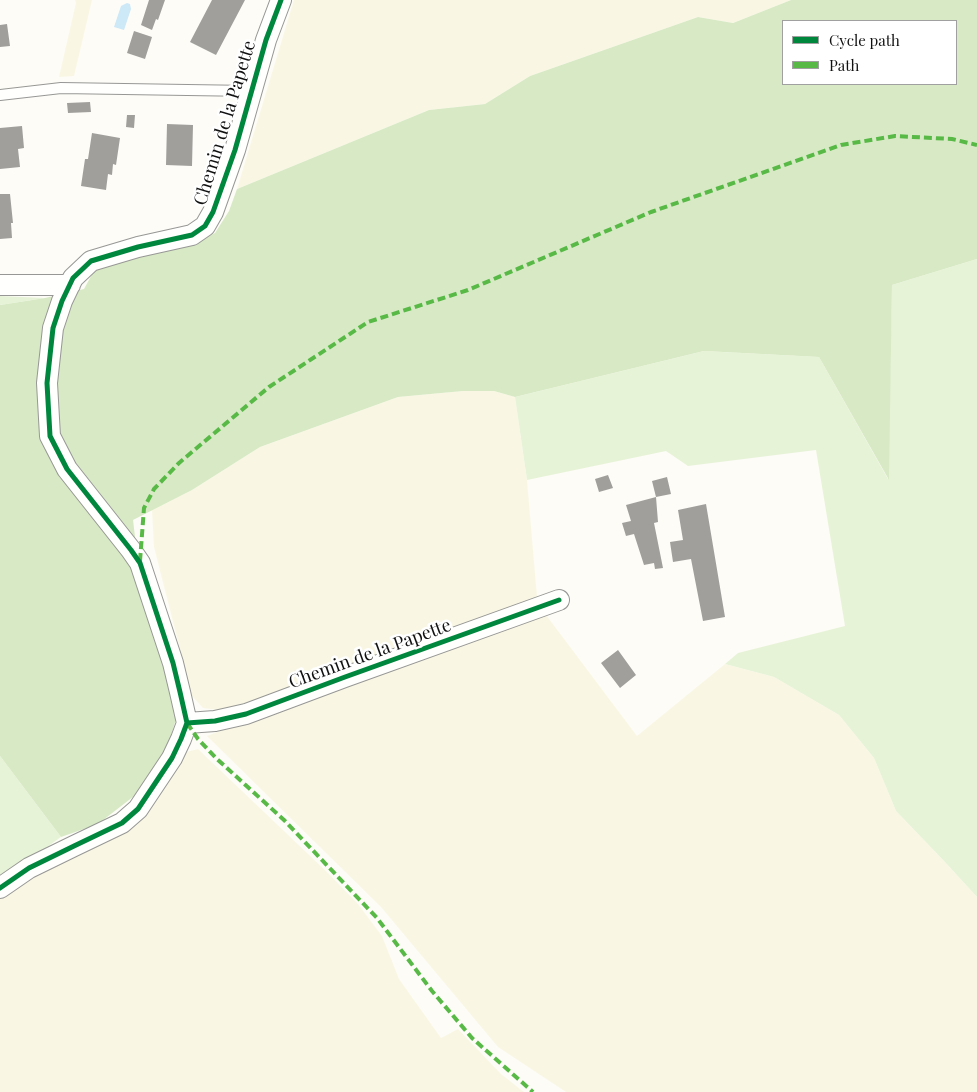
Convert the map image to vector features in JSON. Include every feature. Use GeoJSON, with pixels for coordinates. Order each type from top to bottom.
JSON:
{"type":"FeatureCollection","features":[{"type":"Feature","properties":{"kind":"street","name":"Chemin de la Papette"},"geometry":{"type":"LineString","coordinates":[[281,0],[266,40],[235,150],[214,212],[205,226],[192,235],[138,247],[91,261],[73,278],[62,301],[53,328],[47,383],[50,436],[67,470],[132,550],[140,563],[173,663],[187,723],[215,721],[246,714],[559,600]]}},
{"type":"Feature","properties":{"kind":"street"},"geometry":{"type":"LineString","coordinates":[[0,285],[70,285]]}},
{"type":"Feature","properties":{"kind":"street"},"geometry":{"type":"LineString","coordinates":[[0,888],[29,868],[122,823],[138,809],[172,758],[182,739],[187,723]]}},
{"type":"Feature","properties":{"kind":"lane","name":"Chemin de la Papette"},"geometry":{"type":"LineString","coordinates":[[0,95],[61,88],[251,91]]}},
{"type":"Feature","properties":{"kind":"shaded area"},"geometry":{"type":"Polygon","coordinates":[[[75,0],[92,0],[74,76],[59,77],[76,3],[75,0]]]}},
{"type":"Feature","properties":{"kind":"shaded area"},"geometry":{"type":"Polygon","coordinates":[[[294,0],[791,0],[733,23],[698,17],[530,76],[485,104],[429,110],[237,189],[294,0]]]}},
{"type":"Feature","properties":{"kind":"shaded area"},"geometry":{"type":"Polygon","coordinates":[[[463,391],[494,391],[515,397],[527,480],[537,597],[239,708],[218,710],[203,708],[192,696],[154,547],[152,510],[192,490],[260,447],[398,397],[463,391]]]}},
{"type":"Feature","properties":{"kind":"shaded area"},"geometry":{"type":"Polygon","coordinates":[[[546,615],[637,736],[725,664],[774,677],[839,715],[874,758],[896,811],[977,897],[977,1092],[566,1092],[498,1047],[381,907],[207,736],[278,709],[546,615]]]}},
{"type":"Feature","properties":{"kind":"shaded area"},"geometry":{"type":"Polygon","coordinates":[[[198,749],[358,904],[382,936],[399,979],[441,1038],[458,1029],[501,1074],[524,1092],[0,1092],[0,899],[43,871],[123,834],[146,816],[186,752],[198,749]]]}},
{"type":"Feature","properties":{"kind":"green space"},"geometry":{"type":"Polygon","coordinates":[[[791,0],[977,0],[977,259],[892,285],[889,480],[819,357],[704,351],[515,397],[494,391],[463,391],[398,397],[260,447],[192,490],[133,520],[142,595],[155,621],[176,719],[162,758],[138,793],[98,824],[61,837],[0,756],[0,305],[45,298],[84,289],[96,267],[201,240],[215,233],[229,211],[237,189],[429,110],[485,104],[530,76],[698,17],[733,23],[791,0]]]}},
{"type":"Feature","properties":{"kind":"green space"},"geometry":{"type":"Polygon","coordinates":[[[977,259],[977,897],[896,811],[874,758],[839,715],[774,677],[725,664],[738,653],[845,626],[816,450],[688,466],[666,451],[527,480],[515,397],[704,351],[819,357],[888,479],[892,285],[977,259]]]}},
{"type":"Feature","properties":{"kind":"green space"},"geometry":{"type":"Polygon","coordinates":[[[0,296],[45,298],[0,305],[0,296]]]}},
{"type":"Feature","properties":{"kind":"green space"},"geometry":{"type":"Polygon","coordinates":[[[0,756],[61,837],[0,879],[0,756]]]}},
{"type":"Feature","properties":{"kind":"water"},"geometry":{"type":"Polygon","coordinates":[[[127,3],[130,4],[131,9],[124,30],[114,27],[121,6],[127,3]]]}},
{"type":"Feature","properties":{"kind":"building"},"geometry":{"type":"Polygon","coordinates":[[[149,0],[165,0],[158,20],[156,19],[152,30],[141,25],[149,0]]]}},
{"type":"Feature","properties":{"kind":"building"},"geometry":{"type":"Polygon","coordinates":[[[212,0],[245,0],[216,55],[190,42],[212,0]]]}},
{"type":"Feature","properties":{"kind":"building"},"geometry":{"type":"Polygon","coordinates":[[[7,24],[10,46],[0,47],[0,25],[7,24]]]}},
{"type":"Feature","properties":{"kind":"building"},"geometry":{"type":"Polygon","coordinates":[[[134,31],[152,37],[145,59],[127,53],[134,31]]]}},
{"type":"Feature","properties":{"kind":"building"},"geometry":{"type":"Polygon","coordinates":[[[90,102],[91,112],[68,113],[67,103],[90,102]]]}},
{"type":"Feature","properties":{"kind":"building"},"geometry":{"type":"Polygon","coordinates":[[[127,115],[135,115],[134,128],[126,127],[127,115]]]}},
{"type":"Feature","properties":{"kind":"building"},"geometry":{"type":"Polygon","coordinates":[[[167,124],[193,125],[192,166],[166,165],[167,124]]]}},
{"type":"Feature","properties":{"kind":"building"},"geometry":{"type":"Polygon","coordinates":[[[22,126],[24,148],[18,149],[20,167],[0,169],[0,128],[22,126]]]}},
{"type":"Feature","properties":{"kind":"building"},"geometry":{"type":"Polygon","coordinates":[[[92,133],[120,138],[116,165],[113,164],[112,175],[108,174],[106,190],[81,186],[85,159],[88,159],[92,133]]]}},
{"type":"Feature","properties":{"kind":"building"},"geometry":{"type":"Polygon","coordinates":[[[0,194],[10,194],[13,223],[11,223],[12,238],[0,239],[0,194]]]}},
{"type":"Feature","properties":{"kind":"building"},"geometry":{"type":"Polygon","coordinates":[[[608,475],[613,488],[599,492],[595,479],[608,475]]]}},
{"type":"Feature","properties":{"kind":"building"},"geometry":{"type":"Polygon","coordinates":[[[667,477],[671,494],[656,497],[652,481],[667,477]]]}},
{"type":"Feature","properties":{"kind":"building"},"geometry":{"type":"Polygon","coordinates":[[[656,497],[658,522],[654,523],[663,568],[655,569],[654,563],[644,565],[634,534],[626,536],[622,523],[631,521],[626,505],[656,497]]]}},
{"type":"Feature","properties":{"kind":"building"},"geometry":{"type":"Polygon","coordinates":[[[706,504],[725,617],[703,621],[691,559],[673,562],[670,542],[683,540],[678,510],[706,504]]]}},
{"type":"Feature","properties":{"kind":"building"},"geometry":{"type":"Polygon","coordinates":[[[618,650],[636,675],[620,688],[601,663],[618,650]]]}},
{"type":"Feature","properties":{"kind":"marked path"},"geometry":{"type":"LineString","coordinates":[[140,561],[144,508],[154,489],[179,463],[269,387],[368,322],[468,290],[651,212],[841,145],[895,136],[952,139],[977,145]]}},
{"type":"Feature","properties":{"kind":"marked path"},"geometry":{"type":"LineString","coordinates":[[187,723],[198,739],[217,759],[284,820],[377,918],[432,991],[472,1038],[533,1092]]}},
{"type":"Feature","properties":{"kind":"cycle path"},"geometry":{"type":"LineString","coordinates":[[0,888],[29,868],[122,823],[138,809],[172,758],[187,723],[173,663],[140,563],[67,469],[50,436],[47,383],[53,328],[62,301],[73,278],[91,261],[138,247],[192,235],[205,226],[213,212],[235,150],[266,40],[281,0]]}},
{"type":"Feature","properties":{"kind":"cycle path"},"geometry":{"type":"LineString","coordinates":[[187,723],[215,721],[246,714],[559,600]]}}]}
